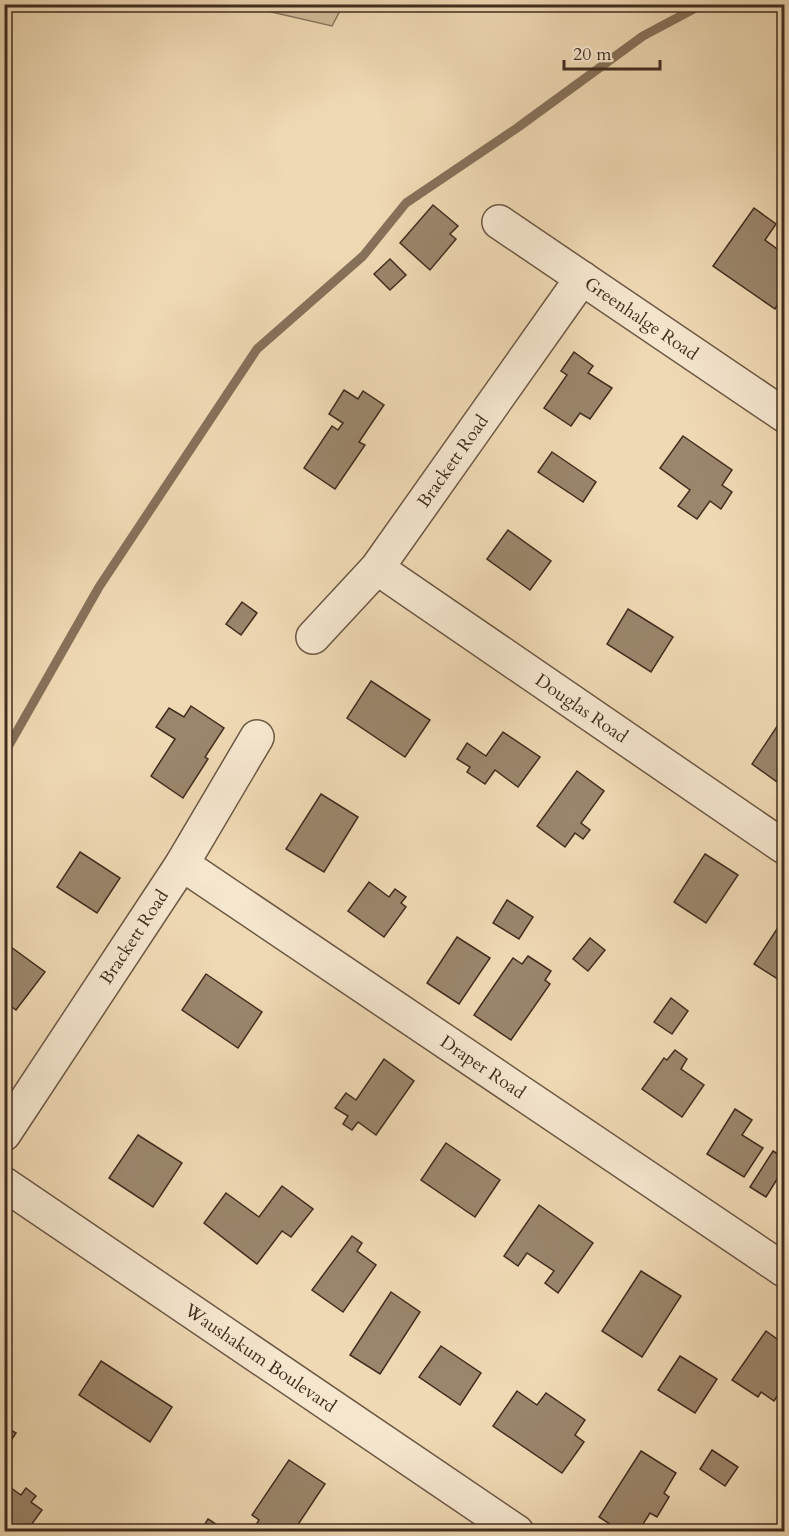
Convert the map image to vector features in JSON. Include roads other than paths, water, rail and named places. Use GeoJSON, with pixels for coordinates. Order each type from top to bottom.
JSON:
{"type":"FeatureCollection","features":[{"type":"Feature","properties":{"kind":"street","name":"Greenhalge Road"},"geometry":{"type":"LineString","coordinates":[[499,222],[784,415]]}},
{"type":"Feature","properties":{"kind":"street","name":"Brackett Road"},"geometry":{"type":"LineString","coordinates":[[313,637],[377,568],[582,278]]}},
{"type":"Feature","properties":{"kind":"street","name":"Douglas Road"},"geometry":{"type":"LineString","coordinates":[[377,568],[784,847]]}},
{"type":"Feature","properties":{"kind":"street","name":"Brackett Road"},"geometry":{"type":"LineString","coordinates":[[4,1134],[182,864],[257,737]]}},
{"type":"Feature","properties":{"kind":"street","name":"Draper Road"},"geometry":{"type":"LineString","coordinates":[[182,864],[784,1270]]}},
{"type":"Feature","properties":{"kind":"street","name":"Waushakum Boulevard"},"geometry":{"type":"LineString","coordinates":[[4,1184],[517,1532]]}},
{"type":"Feature","properties":{"kind":"waterway"},"geometry":{"type":"LineString","coordinates":[[4,754],[99,587],[257,349],[363,256],[406,203],[517,128],[643,36],[703,4]]}}]}
